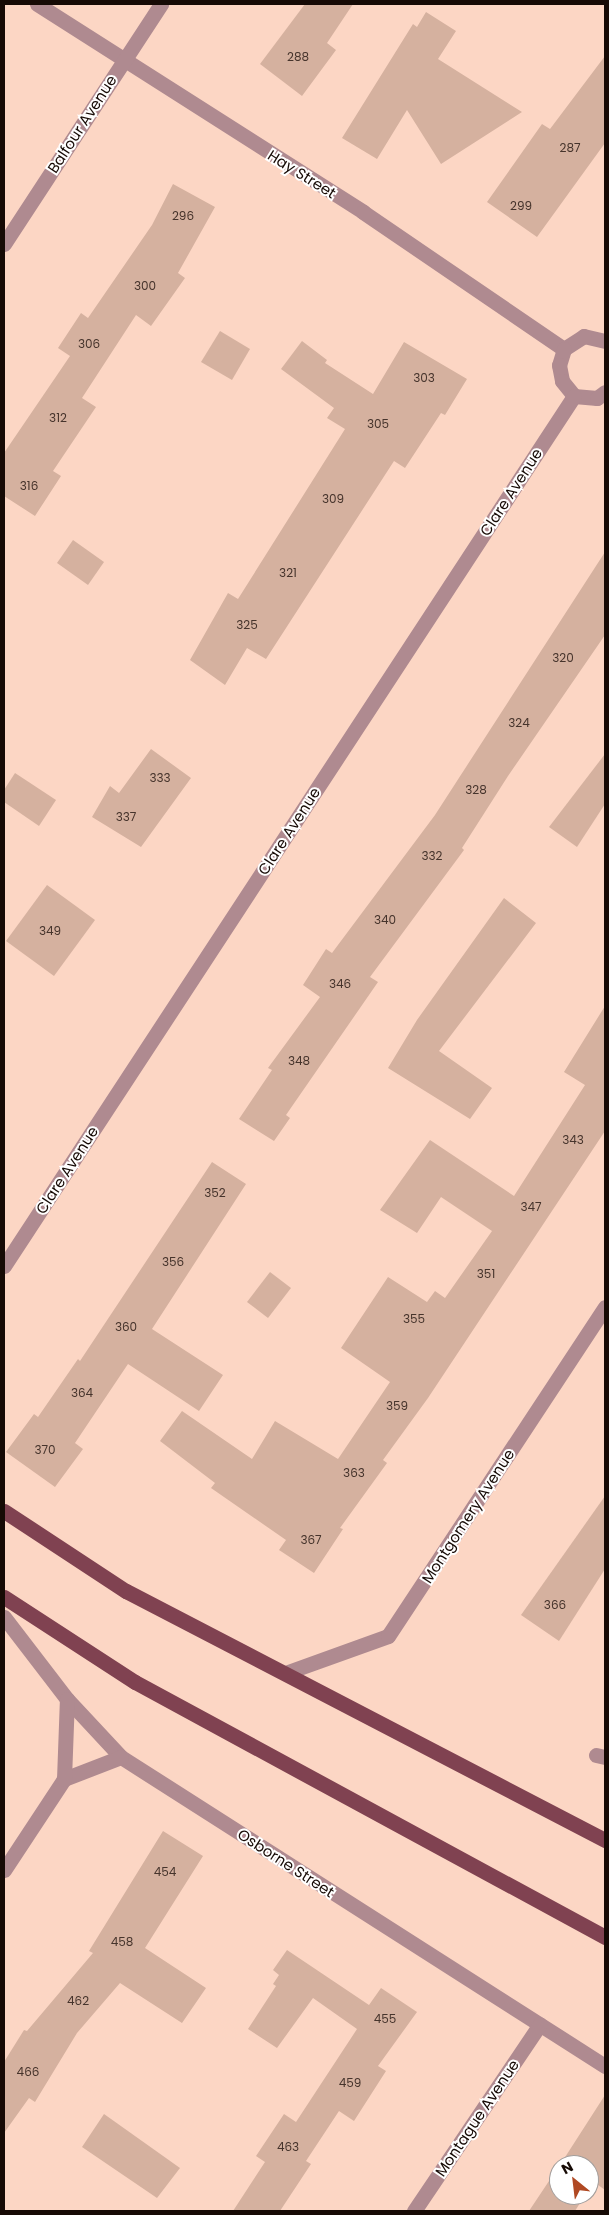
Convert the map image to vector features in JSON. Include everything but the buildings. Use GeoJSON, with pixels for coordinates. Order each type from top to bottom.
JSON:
{"type":"FeatureCollection","features":[{"type":"Feature","properties":{"kind":"main road"},"geometry":{"type":"LineString","coordinates":[[4,1510],[126,1591],[288,1672],[605,1840]]}},
{"type":"Feature","properties":{"kind":"main road"},"geometry":{"type":"LineString","coordinates":[[4,1596],[135,1682],[605,1936]]}},
{"type":"Feature","properties":{"kind":"street","name":"Hay Street"},"geometry":{"type":"LineString","coordinates":[[37,4],[363,212],[564,349]]}},
{"type":"Feature","properties":{"kind":"street","name":"Balfour Avenue"},"geometry":{"type":"LineString","coordinates":[[4,244],[161,4]]}},
{"type":"Feature","properties":{"kind":"street"},"geometry":{"type":"LineString","coordinates":[[605,341],[584,336],[564,349],[559,365],[562,381],[574,396],[597,398],[605,392]]}},
{"type":"Feature","properties":{"kind":"street","name":"Clare Avenue"},"geometry":{"type":"LineString","coordinates":[[4,1266],[574,396]]}},
{"type":"Feature","properties":{"kind":"street","name":"Montgomery Avenue"},"geometry":{"type":"LineString","coordinates":[[288,1672],[388,1636],[605,1307]]}},
{"type":"Feature","properties":{"kind":"street","name":"Osborne Street"},"geometry":{"type":"LineString","coordinates":[[4,1617],[67,1699],[121,1757],[605,2066]]}},
{"type":"Feature","properties":{"kind":"street"},"geometry":{"type":"LineString","coordinates":[[4,1870],[64,1779],[67,1699]]}},
{"type":"Feature","properties":{"kind":"street"},"geometry":{"type":"LineString","coordinates":[[64,1779],[121,1757]]}},
{"type":"Feature","properties":{"kind":"street","name":"Montague Avenue"},"geometry":{"type":"LineString","coordinates":[[414,2211],[540,2024]]}}]}
